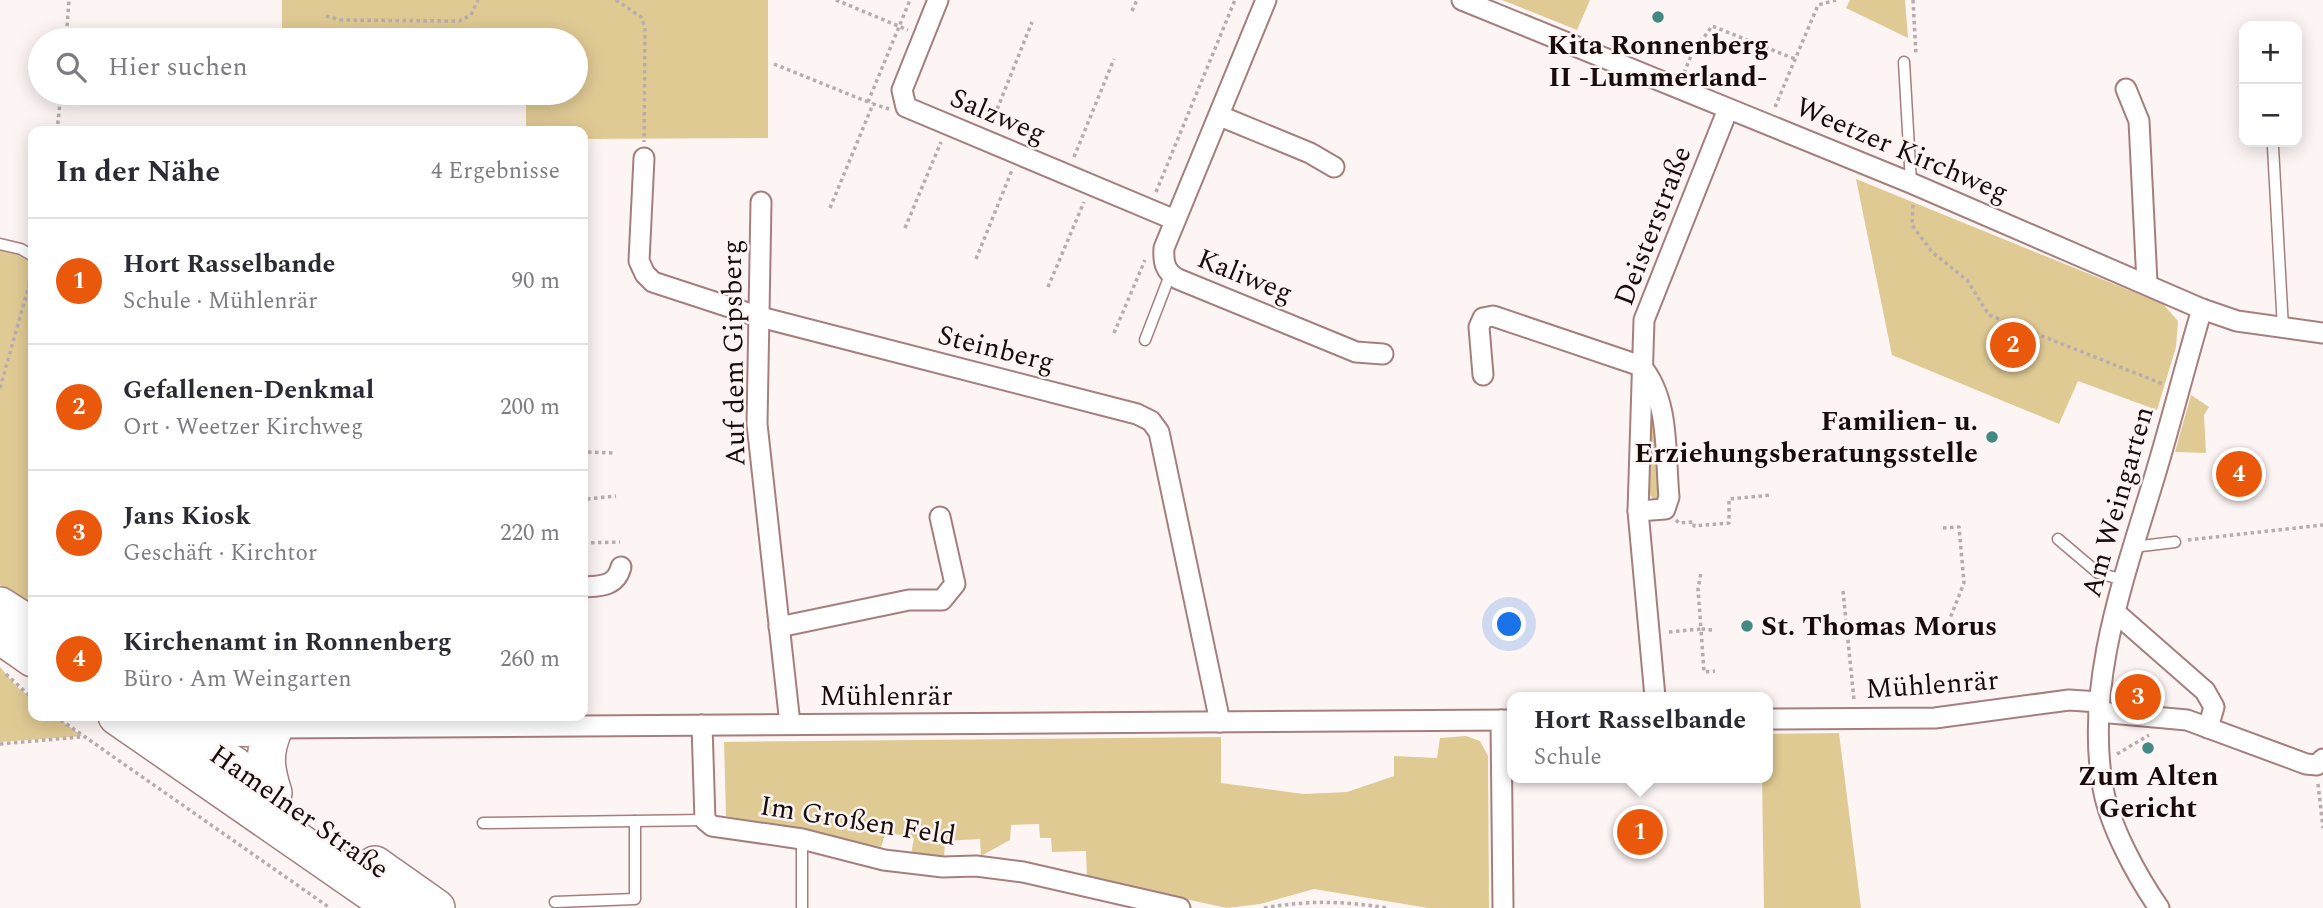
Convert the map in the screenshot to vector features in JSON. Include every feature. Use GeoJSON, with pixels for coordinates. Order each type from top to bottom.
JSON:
{"type":"FeatureCollection","features":[{"type":"Feature","properties":{"kind":"highway"},"geometry":{"type":"LineString","coordinates":[[0,606],[28,624]]}},
{"type":"Feature","properties":{"kind":"highway"},"geometry":{"type":"LineString","coordinates":[[0,635],[28,655]]}},
{"type":"Feature","properties":{"kind":"highway"},"geometry":{"type":"LineString","coordinates":[[124,721],[394,908]]}},
{"type":"Feature","properties":{"kind":"highway"},"geometry":{"type":"LineString","coordinates":[[169,721],[270,722],[265,747],[265,768],[273,793]]}},
{"type":"Feature","properties":{"kind":"highway","name":"Hamelner Straße"},"geometry":{"type":"LineString","coordinates":[[169,721],[436,908]]}},
{"type":"Feature","properties":{"kind":"street"},"geometry":{"type":"LineString","coordinates":[[902,100],[902,90],[938,0]]}},
{"type":"Feature","properties":{"kind":"street","name":"Kaliweg"},"geometry":{"type":"LineString","coordinates":[[1266,0],[1175,220],[1164,248],[1163,262],[1170,275],[1356,352],[1383,354]]}},
{"type":"Feature","properties":{"kind":"street","name":"Weetzer Kirchweg"},"geometry":{"type":"LineString","coordinates":[[1462,0],[1769,125],[2147,283],[2202,309],[2236,321],[2323,333]]}},
{"type":"Feature","properties":{"kind":"street"},"geometry":{"type":"LineString","coordinates":[[2126,89],[2139,121],[2147,283]]}},
{"type":"Feature","properties":{"kind":"street","name":"Salzweg"},"geometry":{"type":"LineString","coordinates":[[902,100],[912,111],[1175,220]]}},
{"type":"Feature","properties":{"kind":"street","name":"Deisterstraße"},"geometry":{"type":"LineString","coordinates":[[1655,692],[1638,511],[1644,320],[1728,109]]}},
{"type":"Feature","properties":{"kind":"street"},"geometry":{"type":"LineString","coordinates":[[1220,116],[1310,153],[1334,167]]}},
{"type":"Feature","properties":{"kind":"street","name":"Steinberg"},"geometry":{"type":"LineString","coordinates":[[644,158],[639,261],[645,274],[653,282],[760,317],[1137,414],[1151,421],[1159,432],[1220,722]]}},
{"type":"Feature","properties":{"kind":"street","name":"Auf dem Gipsberg"},"geometry":{"type":"LineString","coordinates":[[761,202],[757,424],[790,724]]}},
{"type":"Feature","properties":{"kind":"street","name":"Am Weingarten"},"geometry":{"type":"LineString","coordinates":[[2159,908],[2144,887],[2104,791],[2099,757],[2099,707],[2116,613],[2133,547],[2202,309]]}},
{"type":"Feature","properties":{"kind":"street"},"geometry":{"type":"LineString","coordinates":[[1483,375],[1479,327],[1483,318],[1493,316],[1641,366],[1654,381],[1659,402],[1669,497],[1665,509],[1638,511]]}},
{"type":"Feature","properties":{"kind":"street"},"geometry":{"type":"LineString","coordinates":[[779,627],[909,600],[942,600],[955,584],[940,517]]}},
{"type":"Feature","properties":{"kind":"street"},"geometry":{"type":"LineString","coordinates":[[588,586],[611,583],[619,576],[621,567]]}},
{"type":"Feature","properties":{"kind":"street"},"geometry":{"type":"LineString","coordinates":[[2116,613],[2205,691],[2214,707],[2208,728]]}},
{"type":"Feature","properties":{"kind":"street","name":"Mühlenrär"},"geometry":{"type":"LineString","coordinates":[[1773,719],[1936,718],[2069,700],[2175,719],[2208,728],[2306,765],[2320,762]]}},
{"type":"Feature","properties":{"kind":"street"},"geometry":{"type":"LineString","coordinates":[[1503,908],[1506,720]]}},
{"type":"Feature","properties":{"kind":"street","name":"Mühlenrär"},"geometry":{"type":"LineString","coordinates":[[270,722],[576,722],[702,725],[1506,720]]}},
{"type":"Feature","properties":{"kind":"street"},"geometry":{"type":"LineString","coordinates":[[702,725],[705,820]]}},
{"type":"Feature","properties":{"kind":"street","name":"Im Großen Feld"},"geometry":{"type":"LineString","coordinates":[[705,820],[720,828],[802,839],[884,860],[1023,872],[1180,908]]}},
{"type":"Feature","properties":{"kind":"lane"},"geometry":{"type":"LineString","coordinates":[[1904,62],[1915,186]]}},
{"type":"Feature","properties":{"kind":"lane"},"geometry":{"type":"LineString","coordinates":[[2273,147],[2283,328]]}},
{"type":"Feature","properties":{"kind":"lane"},"geometry":{"type":"LineString","coordinates":[[0,244],[21,248],[28,253]]}},
{"type":"Feature","properties":{"kind":"lane"},"geometry":{"type":"LineString","coordinates":[[1145,340],[1170,275]]}},
{"type":"Feature","properties":{"kind":"lane"},"geometry":{"type":"LineString","coordinates":[[2058,540],[2098,573],[2125,580]]}},
{"type":"Feature","properties":{"kind":"lane"},"geometry":{"type":"LineString","coordinates":[[2133,547],[2175,542]]}},
{"type":"Feature","properties":{"kind":"lane"},"geometry":{"type":"LineString","coordinates":[[483,823],[705,820]]}},
{"type":"Feature","properties":{"kind":"lane"},"geometry":{"type":"LineString","coordinates":[[555,902],[635,899],[635,821]]}},
{"type":"Feature","properties":{"kind":"lane"},"geometry":{"type":"LineString","coordinates":[[802,839],[802,908]]}},
{"type":"Feature","properties":{"kind":"path"},"geometry":{"type":"LineString","coordinates":[[67,28],[69,0]]}},
{"type":"Feature","properties":{"kind":"path"},"geometry":{"type":"LineString","coordinates":[[326,16],[341,20],[459,21],[471,16],[478,0]]}},
{"type":"Feature","properties":{"kind":"path"},"geometry":{"type":"LineString","coordinates":[[616,0],[641,17],[645,27],[644,134]]}},
{"type":"Feature","properties":{"kind":"path"},"geometry":{"type":"LineString","coordinates":[[836,0],[923,36]]}},
{"type":"Feature","properties":{"kind":"path"},"geometry":{"type":"LineString","coordinates":[[830,208],[910,0]]}},
{"type":"Feature","properties":{"kind":"path"},"geometry":{"type":"LineString","coordinates":[[1132,11],[1137,0]]}},
{"type":"Feature","properties":{"kind":"path"},"geometry":{"type":"LineString","coordinates":[[1149,209],[1235,0]]}},
{"type":"Feature","properties":{"kind":"path"},"geometry":{"type":"LineString","coordinates":[[1769,125],[1818,5],[1836,0]]}},
{"type":"Feature","properties":{"kind":"path"},"geometry":{"type":"LineString","coordinates":[[985,141],[1032,22]]}},
{"type":"Feature","properties":{"kind":"path"},"geometry":{"type":"LineString","coordinates":[[1683,74],[1691,56],[1712,26],[1796,59]]}},
{"type":"Feature","properties":{"kind":"path"},"geometry":{"type":"LineString","coordinates":[[1067,175],[1114,59]]}},
{"type":"Feature","properties":{"kind":"path"},"geometry":{"type":"LineString","coordinates":[[774,64],[887,110],[902,100]]}},
{"type":"Feature","properties":{"kind":"path"},"geometry":{"type":"LineString","coordinates":[[58,126],[60,105]]}},
{"type":"Feature","properties":{"kind":"path"},"geometry":{"type":"LineString","coordinates":[[905,228],[948,125]]}},
{"type":"Feature","properties":{"kind":"path"},"geometry":{"type":"LineString","coordinates":[[976,259],[1018,155]]}},
{"type":"Feature","properties":{"kind":"path"},"geometry":{"type":"LineString","coordinates":[[1048,287],[1091,184]]}},
{"type":"Feature","properties":{"kind":"path"},"geometry":{"type":"LineString","coordinates":[[1915,186],[1910,214],[1912,225],[1932,252],[1967,280],[1989,315],[2178,390]]}},
{"type":"Feature","properties":{"kind":"path"},"geometry":{"type":"LineString","coordinates":[[1114,333],[1146,256],[1164,248]]}},
{"type":"Feature","properties":{"kind":"path"},"geometry":{"type":"LineString","coordinates":[[0,388],[28,289]]}},
{"type":"Feature","properties":{"kind":"path"},"geometry":{"type":"LineString","coordinates":[[588,452],[613,453]]}},
{"type":"Feature","properties":{"kind":"path"},"geometry":{"type":"LineString","coordinates":[[1665,509],[1679,523],[1694,522],[1694,526],[1729,523],[1730,499],[1772,495]]}},
{"type":"Feature","properties":{"kind":"path"},"geometry":{"type":"LineString","coordinates":[[588,499],[616,496]]}},
{"type":"Feature","properties":{"kind":"path"},"geometry":{"type":"LineString","coordinates":[[2175,542],[2323,525]]}},
{"type":"Feature","properties":{"kind":"path"},"geometry":{"type":"LineString","coordinates":[[1943,528],[1959,527],[1964,583],[1949,621]]}},
{"type":"Feature","properties":{"kind":"path"},"geometry":{"type":"LineString","coordinates":[[588,543],[620,542]]}},
{"type":"Feature","properties":{"kind":"path"},"geometry":{"type":"LineString","coordinates":[[1701,572],[1698,589],[1704,672],[1715,671]]}},
{"type":"Feature","properties":{"kind":"path"},"geometry":{"type":"LineString","coordinates":[[1843,591],[1855,719]]}},
{"type":"Feature","properties":{"kind":"path"},"geometry":{"type":"LineString","coordinates":[[1649,633],[1712,630]]}},
{"type":"Feature","properties":{"kind":"path"},"geometry":{"type":"LineString","coordinates":[[0,667],[28,695]]}},
{"type":"Feature","properties":{"kind":"path"},"geometry":{"type":"LineString","coordinates":[[2099,757],[2116,755],[2175,719]]}},
{"type":"Feature","properties":{"kind":"path"},"geometry":{"type":"LineString","coordinates":[[62,721],[330,908]]}},
{"type":"Feature","properties":{"kind":"path"},"geometry":{"type":"LineString","coordinates":[[0,744],[82,736]]}},
{"type":"Feature","properties":{"kind":"path"},"geometry":{"type":"LineString","coordinates":[[2320,762],[2323,828]]}},
{"type":"Feature","properties":{"kind":"path"},"geometry":{"type":"LineString","coordinates":[[1264,908],[1325,900],[1388,908]]}},
{"type":"Feature","properties":{"kind":"shaded area"},"geometry":{"type":"Polygon","coordinates":[[[282,0],[768,0],[768,138],[588,139],[588,126],[526,126],[526,105],[588,105],[588,28],[282,28],[282,0]]]}},
{"type":"Feature","properties":{"kind":"shaded area"},"geometry":{"type":"Polygon","coordinates":[[[1502,0],[1590,0],[1577,30],[1502,0]]]}},
{"type":"Feature","properties":{"kind":"shaded area"},"geometry":{"type":"Polygon","coordinates":[[[1850,0],[1905,0],[1908,38],[1846,8],[1850,0]]]}},
{"type":"Feature","properties":{"kind":"shaded area"},"geometry":{"type":"Polygon","coordinates":[[[1856,179],[2163,304],[2178,321],[2176,347],[2157,410],[2078,381],[2059,424],[1892,355],[1856,179]]]}},
{"type":"Feature","properties":{"kind":"shaded area"},"geometry":{"type":"Polygon","coordinates":[[[0,244],[28,254],[28,604],[0,585],[0,244]]]}},
{"type":"Feature","properties":{"kind":"shaded area"},"geometry":{"type":"Polygon","coordinates":[[[2191,395],[2209,407],[2204,415],[2206,453],[2175,452],[2191,395]]]}},
{"type":"Feature","properties":{"kind":"shaded area"},"geometry":{"type":"Polygon","coordinates":[[[1655,410],[1660,500],[1655,501],[1649,494],[1650,413],[1655,410]]]}},
{"type":"Feature","properties":{"kind":"shaded area"},"geometry":{"type":"Polygon","coordinates":[[[0,667],[28,695],[28,721],[62,721],[82,736],[0,742],[0,667]]]}},
{"type":"Feature","properties":{"kind":"shaded area"},"geometry":{"type":"Polygon","coordinates":[[[1839,733],[1861,908],[1764,908],[1762,783],[1773,783],[1773,734],[1839,733]]]}},
{"type":"Feature","properties":{"kind":"shaded area"},"geometry":{"type":"Polygon","coordinates":[[[1466,736],[1480,741],[1488,756],[1489,908],[1428,908],[1314,889],[1260,904],[1227,908],[1087,878],[1086,851],[1052,852],[1051,838],[1040,838],[1039,824],[1011,825],[1010,840],[981,856],[980,839],[945,841],[944,858],[911,855],[914,838],[886,832],[881,847],[726,816],[724,742],[1221,737],[1221,783],[1304,794],[1347,792],[1394,776],[1394,756],[1437,758],[1440,738],[1466,736]]]}},
{"type":"Feature","properties":{"kind":"place","name":"Kita Ronnenberg II -Lummerland-"},"geometry":{"type":"Point","coordinates":[1658,17]}},
{"type":"Feature","properties":{"kind":"place","name":"Gefallenen-Denkmal"},"geometry":{"type":"Point","coordinates":[2013,345]}},
{"type":"Feature","properties":{"kind":"place","name":"Familien- u. Erziehungsberatungsstelle"},"geometry":{"type":"Point","coordinates":[1992,437]}},
{"type":"Feature","properties":{"kind":"place","name":"Kirchenamt in Ronnenberg"},"geometry":{"type":"Point","coordinates":[2239,474]}},
{"type":"Feature","properties":{"kind":"place","name":"St. Thomas Morus"},"geometry":{"type":"Point","coordinates":[1747,626]}},
{"type":"Feature","properties":{"kind":"place","name":"Jans Kiosk"},"geometry":{"type":"Point","coordinates":[2138,697]}},
{"type":"Feature","properties":{"kind":"place","name":"Zum Alten Gericht"},"geometry":{"type":"Point","coordinates":[2148,748]}},
{"type":"Feature","properties":{"kind":"place","name":"Hort Rasselbande"},"geometry":{"type":"Point","coordinates":[1640,832]}}]}
